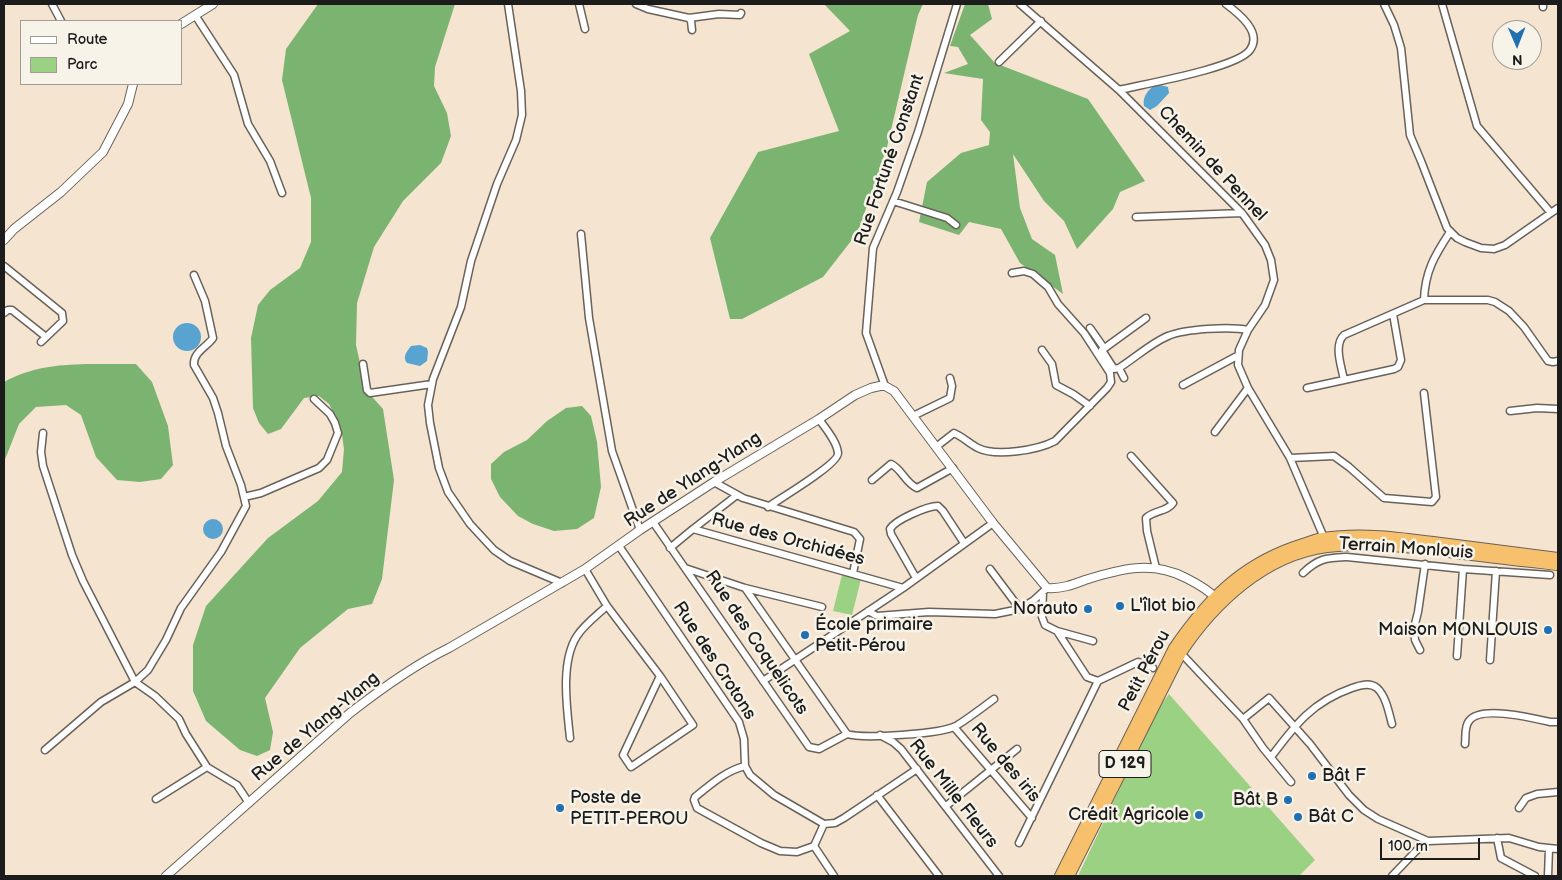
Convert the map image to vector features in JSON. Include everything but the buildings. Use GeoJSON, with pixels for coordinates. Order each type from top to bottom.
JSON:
{"type":"FeatureCollection","features":[{"type":"Feature","properties":{"kind":"highway","name":"Petit Pérou"},"geometry":{"type":"LineString","coordinates":[[1060,876],[1177,650],[1199,627],[1218,600],[1270,566],[1326,542],[1368,536],[1401,538],[1558,565]]}},
{"type":"Feature","properties":{"kind":"highway","name":"Petit Pérou"},"geometry":{"type":"LineString","coordinates":[[1486,553],[1558,558]]}},
{"type":"Feature","properties":{"kind":"highway","name":"Petit Pérou"},"geometry":{"type":"LineString","coordinates":[[1069,876],[1177,650]]}},
{"type":"Feature","properties":{"kind":"street"},"geometry":{"type":"LineString","coordinates":[[52,4],[60,20]]}},
{"type":"Feature","properties":{"kind":"street"},"geometry":{"type":"LineString","coordinates":[[182,23],[213,4]]}},
{"type":"Feature","properties":{"kind":"street"},"geometry":{"type":"LineString","coordinates":[[508,4],[521,91],[522,115],[516,140],[497,184],[471,261],[458,313],[432,384],[428,405],[439,468],[448,492],[470,524],[494,550],[510,561],[562,583]]}},
{"type":"Feature","properties":{"kind":"street"},"geometry":{"type":"LineString","coordinates":[[579,4],[586,29]]}},
{"type":"Feature","properties":{"kind":"street"},"geometry":{"type":"LineString","coordinates":[[636,4],[648,9],[689,18],[719,14],[734,16],[742,13]]}},
{"type":"Feature","properties":{"kind":"street","name":"Rue Fortuné Constant"},"geometry":{"type":"LineString","coordinates":[[885,386],[868,339],[866,327],[873,248],[893,201],[918,132],[957,4]]}},
{"type":"Feature","properties":{"kind":"street","name":"Chemin de Pennel"},"geometry":{"type":"LineString","coordinates":[[1020,4],[1119,90],[1242,213],[1265,245],[1272,260],[1274,280],[1266,305],[1248,330],[1237,356]]}},
{"type":"Feature","properties":{"kind":"street"},"geometry":{"type":"LineString","coordinates":[[1119,90],[1213,67],[1233,61],[1244,55],[1250,50],[1254,42],[1252,33],[1242,16],[1226,4]]}},
{"type":"Feature","properties":{"kind":"street"},"geometry":{"type":"LineString","coordinates":[[1384,4],[1394,25],[1401,48],[1410,135],[1450,232],[1457,238],[1476,246],[1487,250],[1494,249],[1505,244],[1558,208]]}},
{"type":"Feature","properties":{"kind":"street"},"geometry":{"type":"LineString","coordinates":[[1442,4],[1477,126],[1551,213]]}},
{"type":"Feature","properties":{"kind":"street"},"geometry":{"type":"LineString","coordinates":[[195,15],[234,75],[248,124],[270,161],[282,193]]}},
{"type":"Feature","properties":{"kind":"street"},"geometry":{"type":"LineString","coordinates":[[689,18],[692,30]]}},
{"type":"Feature","properties":{"kind":"street"},"geometry":{"type":"LineString","coordinates":[[999,62],[1041,21]]}},
{"type":"Feature","properties":{"kind":"street"},"geometry":{"type":"LineString","coordinates":[[4,240],[14,229],[61,192],[102,152],[128,104],[132,85]]}},
{"type":"Feature","properties":{"kind":"street"},"geometry":{"type":"LineString","coordinates":[[893,201],[946,218],[956,224]]}},
{"type":"Feature","properties":{"kind":"street"},"geometry":{"type":"LineString","coordinates":[[1136,217],[1242,213]]}},
{"type":"Feature","properties":{"kind":"street"},"geometry":{"type":"LineString","coordinates":[[1424,300],[1425,283],[1434,256],[1450,232]]}},
{"type":"Feature","properties":{"kind":"street"},"geometry":{"type":"LineString","coordinates":[[581,234],[590,318],[612,451],[640,530]]}},
{"type":"Feature","properties":{"kind":"street"},"geometry":{"type":"LineString","coordinates":[[4,266],[62,313],[63,321],[41,342]]}},
{"type":"Feature","properties":{"kind":"street"},"geometry":{"type":"LineString","coordinates":[[936,447],[954,433],[984,450],[1016,452],[1040,447],[1055,441],[1111,382],[1110,373],[1084,333],[1058,304],[1048,287],[1033,274],[1024,271],[1012,273]]}},
{"type":"Feature","properties":{"kind":"street"},"geometry":{"type":"LineString","coordinates":[[45,750],[101,702],[135,682],[148,670],[166,640],[180,608],[221,552],[246,506],[241,485],[226,446],[213,398],[194,365],[194,359],[197,354],[213,338],[204,301],[194,275]]}},
{"type":"Feature","properties":{"kind":"street"},"geometry":{"type":"LineString","coordinates":[[1344,380],[1338,347],[1340,338],[1424,300],[1477,299],[1495,302],[1508,310],[1518,320],[1548,360],[1556,362]]}},
{"type":"Feature","properties":{"kind":"street"},"geometry":{"type":"LineString","coordinates":[[4,313],[12,310],[46,337]]}},
{"type":"Feature","properties":{"kind":"street"},"geometry":{"type":"LineString","coordinates":[[1307,388],[1398,367],[1401,360],[1393,314]]}},
{"type":"Feature","properties":{"kind":"street"},"geometry":{"type":"LineString","coordinates":[[1104,348],[1146,318]]}},
{"type":"Feature","properties":{"kind":"street"},"geometry":{"type":"LineString","coordinates":[[1090,328],[1104,348],[1102,351],[1114,369],[1120,368],[1168,336],[1186,332],[1236,327],[1248,330]]}},
{"type":"Feature","properties":{"kind":"street"},"geometry":{"type":"LineString","coordinates":[[1042,350],[1052,364],[1056,385],[1090,406]]}},
{"type":"Feature","properties":{"kind":"street"},"geometry":{"type":"LineString","coordinates":[[1183,384],[1237,356],[1239,369],[1248,388],[1290,458],[1326,542]]}},
{"type":"Feature","properties":{"kind":"street"},"geometry":{"type":"LineString","coordinates":[[363,364],[367,390],[370,393],[432,384]]}},
{"type":"Feature","properties":{"kind":"street"},"geometry":{"type":"LineString","coordinates":[[1120,368],[1124,378]]}},
{"type":"Feature","properties":{"kind":"street"},"geometry":{"type":"LineString","coordinates":[[913,416],[950,398],[952,386],[950,378]]}},
{"type":"Feature","properties":{"kind":"street"},"geometry":{"type":"LineString","coordinates":[[885,386],[894,391],[1045,590],[1042,620],[1048,628],[1093,641]]}},
{"type":"Feature","properties":{"kind":"street","name":"Rue de Ylang-Ylang"},"geometry":{"type":"LineString","coordinates":[[166,876],[369,698],[429,658],[585,569],[640,530],[714,482],[863,391],[885,386]]}},
{"type":"Feature","properties":{"kind":"street"},"geometry":{"type":"LineString","coordinates":[[1216,432],[1248,388]]}},
{"type":"Feature","properties":{"kind":"street"},"geometry":{"type":"LineString","coordinates":[[1290,458],[1334,456],[1384,498],[1432,502],[1436,497],[1424,393]]}},
{"type":"Feature","properties":{"kind":"street"},"geometry":{"type":"LineString","coordinates":[[244,497],[261,493],[320,468],[327,460],[338,433],[335,422],[330,414],[314,399]]}},
{"type":"Feature","properties":{"kind":"street"},"geometry":{"type":"LineString","coordinates":[[1510,411],[1537,408],[1558,409]]}},
{"type":"Feature","properties":{"kind":"street"},"geometry":{"type":"LineString","coordinates":[[768,506],[828,466],[837,457],[838,454],[834,443],[819,419]]}},
{"type":"Feature","properties":{"kind":"street"},"geometry":{"type":"LineString","coordinates":[[43,433],[41,452],[43,466],[69,547],[83,581],[135,682],[155,696],[179,719],[186,734],[207,767],[237,785],[249,803]]}},
{"type":"Feature","properties":{"kind":"street"},"geometry":{"type":"LineString","coordinates":[[1131,456],[1172,503],[1169,508],[1154,512],[1146,518],[1147,531],[1156,568]]}},
{"type":"Feature","properties":{"kind":"street"},"geometry":{"type":"LineString","coordinates":[[872,480],[891,464],[896,466],[911,486],[917,488],[953,468]]}},
{"type":"Feature","properties":{"kind":"street"},"geometry":{"type":"LineString","coordinates":[[714,482],[737,495],[854,532],[860,539],[853,573]]}},
{"type":"Feature","properties":{"kind":"street"},"geometry":{"type":"LineString","coordinates":[[694,529],[737,495]]}},
{"type":"Feature","properties":{"kind":"street"},"geometry":{"type":"LineString","coordinates":[[916,578],[891,534],[890,529],[892,526],[928,507],[938,506],[943,510],[964,543]]}},
{"type":"Feature","properties":{"kind":"street","name":"Rue des Coquelicots"},"geometry":{"type":"LineString","coordinates":[[652,522],[812,749],[819,750],[847,734]]}},
{"type":"Feature","properties":{"kind":"street"},"geometry":{"type":"LineString","coordinates":[[763,682],[903,588],[993,523]]}},
{"type":"Feature","properties":{"kind":"street","name":"Rue des Orchidées"},"geometry":{"type":"LineString","coordinates":[[670,548],[694,529],[903,588]]}},
{"type":"Feature","properties":{"kind":"street","name":"Rue des Crotons"},"geometry":{"type":"LineString","coordinates":[[619,546],[738,722],[744,739],[745,766]]}},
{"type":"Feature","properties":{"kind":"street","name":"Terrain Monlouis"},"geometry":{"type":"LineString","coordinates":[[1482,570],[1486,553]]}},
{"type":"Feature","properties":{"kind":"street","name":"Terrain Monlouis"},"geometry":{"type":"LineString","coordinates":[[1303,572],[1313,563],[1331,558],[1347,557],[1463,569],[1550,575]]}},
{"type":"Feature","properties":{"kind":"street"},"geometry":{"type":"LineString","coordinates":[[1420,650],[1415,640],[1414,628],[1425,564]]}},
{"type":"Feature","properties":{"kind":"street"},"geometry":{"type":"LineString","coordinates":[[868,610],[877,616],[886,617],[929,612],[995,614],[1020,609],[1045,590],[1063,588],[1122,569],[1138,567],[1156,568],[1178,574],[1204,587],[1218,600]]}},
{"type":"Feature","properties":{"kind":"street"},"geometry":{"type":"LineString","coordinates":[[686,568],[745,588],[822,607]]}},
{"type":"Feature","properties":{"kind":"street"},"geometry":{"type":"LineString","coordinates":[[585,569],[606,606],[660,676],[693,725],[631,767],[623,755],[660,676]]}},
{"type":"Feature","properties":{"kind":"street"},"geometry":{"type":"LineString","coordinates":[[990,569],[1020,609]]}},
{"type":"Feature","properties":{"kind":"street"},"geometry":{"type":"LineString","coordinates":[[1457,656],[1463,569]]}},
{"type":"Feature","properties":{"kind":"street"},"geometry":{"type":"LineString","coordinates":[[1490,660],[1496,571]]}},
{"type":"Feature","properties":{"kind":"street"},"geometry":{"type":"LineString","coordinates":[[745,588],[847,734],[862,736],[938,731],[954,727],[994,699]]}},
{"type":"Feature","properties":{"kind":"street"},"geometry":{"type":"LineString","coordinates":[[570,738],[567,706],[567,661],[576,638],[586,625],[606,606]]}},
{"type":"Feature","properties":{"kind":"street"},"geometry":{"type":"LineString","coordinates":[[1057,631],[1087,677],[1098,681]]}},
{"type":"Feature","properties":{"kind":"street"},"geometry":{"type":"LineString","coordinates":[[1177,650],[1243,719],[1292,782]]}},
{"type":"Feature","properties":{"kind":"street"},"geometry":{"type":"LineString","coordinates":[[1019,844],[1098,681],[1138,662],[1153,668]]}},
{"type":"Feature","properties":{"kind":"street"},"geometry":{"type":"LineString","coordinates":[[1271,757],[1294,726],[1322,701],[1364,684],[1374,686],[1379,690],[1385,699],[1392,724]]}},
{"type":"Feature","properties":{"kind":"street"},"geometry":{"type":"LineString","coordinates":[[1243,719],[1269,698],[1364,810],[1378,819],[1428,841],[1509,838],[1539,848],[1558,849]]}},
{"type":"Feature","properties":{"kind":"street"},"geometry":{"type":"LineString","coordinates":[[1465,744],[1466,727],[1469,720],[1476,715],[1499,714],[1558,722]]}},
{"type":"Feature","properties":{"kind":"street","name":"Rue des iris"},"geometry":{"type":"LineString","coordinates":[[954,727],[1032,818]]}},
{"type":"Feature","properties":{"kind":"street","name":"Rue Mille Fleurs"},"geometry":{"type":"LineString","coordinates":[[880,735],[898,746],[999,876]]}},
{"type":"Feature","properties":{"kind":"street"},"geometry":{"type":"LineString","coordinates":[[946,806],[1016,749]]}},
{"type":"Feature","properties":{"kind":"street"},"geometry":{"type":"LineString","coordinates":[[824,824],[814,846],[797,852],[780,851],[761,843],[697,808],[694,800],[695,797],[722,776],[734,769],[745,766],[756,781],[774,795],[824,824],[835,823],[917,769]]}},
{"type":"Feature","properties":{"kind":"street"},"geometry":{"type":"LineString","coordinates":[[156,799],[207,767]]}},
{"type":"Feature","properties":{"kind":"street"},"geometry":{"type":"LineString","coordinates":[[1518,808],[1526,798],[1537,794],[1558,792]]}},
{"type":"Feature","properties":{"kind":"street"},"geometry":{"type":"LineString","coordinates":[[877,795],[939,876]]}},
{"type":"Feature","properties":{"kind":"street"},"geometry":{"type":"LineString","coordinates":[[1497,838],[1501,858],[1534,876]]}},
{"type":"Feature","properties":{"kind":"street"},"geometry":{"type":"LineString","coordinates":[[1392,876],[1428,841]]}},
{"type":"Feature","properties":{"kind":"street"},"geometry":{"type":"LineString","coordinates":[[814,846],[834,876]]}},
{"type":"Feature","properties":{"kind":"street"},"geometry":{"type":"LineString","coordinates":[[1548,848],[1548,876]]}},
{"type":"Feature","properties":{"kind":"green space"},"geometry":{"type":"Polygon","coordinates":[[[318,4],[455,4],[435,67],[434,86],[447,113],[451,136],[441,163],[403,201],[374,247],[357,303],[356,345],[366,390],[383,409],[394,480],[382,579],[372,604],[348,609],[300,648],[265,698],[273,732],[270,750],[257,756],[240,750],[206,721],[193,691],[193,645],[206,606],[268,538],[318,501],[342,472],[344,449],[341,428],[329,404],[319,396],[304,398],[281,429],[268,434],[259,423],[253,408],[251,338],[258,305],[270,290],[300,268],[311,242],[311,198],[282,80],[286,49],[318,4]]]}},
{"type":"Feature","properties":{"kind":"green space"},"geometry":{"type":"Polygon","coordinates":[[[824,4],[923,4],[918,15],[887,147],[858,232],[823,277],[742,319],[730,319],[710,238],[758,152],[839,131],[809,54],[850,31],[824,4]]]}},
{"type":"Feature","properties":{"kind":"green space"},"geometry":{"type":"Polygon","coordinates":[[[965,4],[988,4],[992,19],[970,35],[995,63],[1088,99],[1145,181],[1120,192],[1113,209],[1077,249],[1064,221],[1044,201],[1013,154],[1020,208],[1032,239],[1055,255],[1063,294],[1020,263],[1001,229],[969,222],[959,235],[919,222],[927,182],[961,153],[989,145],[990,132],[981,120],[983,79],[944,73],[968,64],[958,47],[950,46],[965,4]]]}},
{"type":"Feature","properties":{"kind":"green space"},"geometry":{"type":"Polygon","coordinates":[[[136,364],[152,382],[168,426],[173,465],[161,479],[140,482],[117,480],[96,457],[81,415],[66,405],[36,407],[19,424],[4,462],[4,382],[34,370],[64,365],[136,364]]]}},
{"type":"Feature","properties":{"kind":"green space"},"geometry":{"type":"Polygon","coordinates":[[[582,406],[591,416],[597,442],[601,487],[594,518],[577,529],[554,531],[533,524],[518,516],[500,497],[491,479],[491,464],[504,452],[527,440],[547,421],[566,408],[582,406]]]}},
{"type":"Feature","properties":{"kind":"green space"},"geometry":{"type":"Polygon","coordinates":[[[842,575],[861,579],[852,615],[833,611],[842,575]]]}},
{"type":"Feature","properties":{"kind":"green space"},"geometry":{"type":"Polygon","coordinates":[[[1169,694],[1315,860],[1299,876],[1078,876],[1156,712],[1169,694]]]}},
{"type":"Feature","properties":{"kind":"water"},"geometry":{"type":"Polygon","coordinates":[[[1156,84],[1168,87],[1169,93],[1157,106],[1150,110],[1144,106],[1144,99],[1156,84]]]}},
{"type":"Feature","properties":{"kind":"water"},"geometry":{"type":"Polygon","coordinates":[[[187,323],[197,327],[201,337],[197,347],[187,351],[177,347],[173,337],[177,327],[187,323]]]}},
{"type":"Feature","properties":{"kind":"water"},"geometry":{"type":"Polygon","coordinates":[[[420,345],[427,348],[427,361],[420,366],[407,363],[405,356],[408,350],[411,346],[420,345]]]}},
{"type":"Feature","properties":{"kind":"water"},"geometry":{"type":"Polygon","coordinates":[[[213,519],[220,522],[223,529],[220,536],[213,539],[206,536],[203,529],[206,522],[213,519]]]}},
{"type":"Feature","properties":{"kind":"place","name":"L'îlot bio"},"geometry":{"type":"Point","coordinates":[1120,606]}},
{"type":"Feature","properties":{"kind":"place","name":"Norauto"},"geometry":{"type":"Point","coordinates":[1088,609]}},
{"type":"Feature","properties":{"kind":"place","name":"Maison MONLOUIS"},"geometry":{"type":"Point","coordinates":[1548,630]}},
{"type":"Feature","properties":{"kind":"place","name":"École primaire Petit-Pérou"},"geometry":{"type":"Point","coordinates":[805,635]}},
{"type":"Feature","properties":{"kind":"place","name":"Bât F"},"geometry":{"type":"Point","coordinates":[1312,776]}},
{"type":"Feature","properties":{"kind":"place","name":"Bât B"},"geometry":{"type":"Point","coordinates":[1288,800]}},
{"type":"Feature","properties":{"kind":"place","name":"Poste de PETIT-PEROU"},"geometry":{"type":"Point","coordinates":[560,808]}},
{"type":"Feature","properties":{"kind":"place","name":"Crédit Agricole"},"geometry":{"type":"Point","coordinates":[1199,815]}},
{"type":"Feature","properties":{"kind":"place","name":"Bât C"},"geometry":{"type":"Point","coordinates":[1298,817]}}]}
